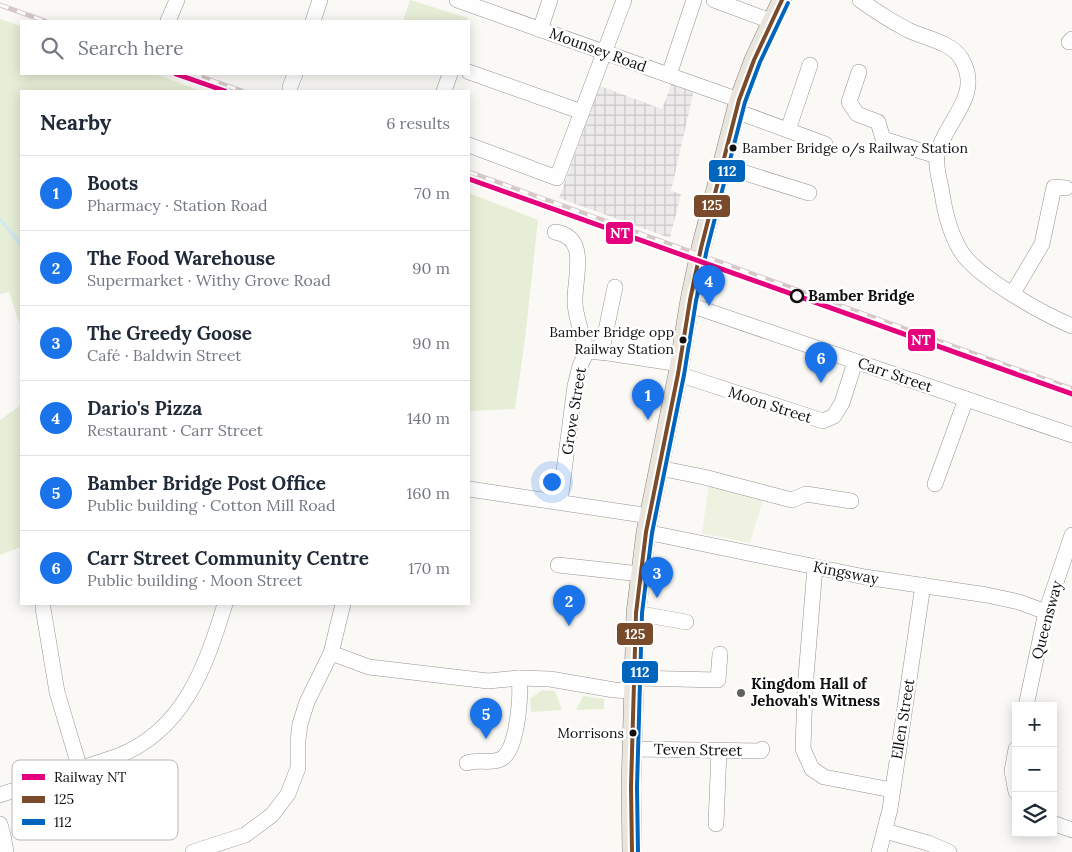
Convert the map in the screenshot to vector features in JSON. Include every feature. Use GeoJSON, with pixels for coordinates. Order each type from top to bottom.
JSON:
{"type":"FeatureCollection","features":[{"type":"Feature","properties":{"kind":"main road"},"geometry":{"type":"LineString","coordinates":[[632,852],[632,749],[636,613],[648,524],[679,369],[699,255],[738,106],[754,60],[782,0]]}},
{"type":"Feature","properties":{"kind":"street"},"geometry":{"type":"LineString","coordinates":[[168,20],[177,0]]}},
{"type":"Feature","properties":{"kind":"street"},"geometry":{"type":"LineString","coordinates":[[313,20],[320,0]]}},
{"type":"Feature","properties":{"kind":"street","name":"Mounsey Road"},"geometry":{"type":"LineString","coordinates":[[457,0],[669,75],[788,130],[825,144]]}},
{"type":"Feature","properties":{"kind":"street"},"geometry":{"type":"LineString","coordinates":[[540,30],[550,0]]}},
{"type":"Feature","properties":{"kind":"street"},"geometry":{"type":"LineString","coordinates":[[470,145],[557,178],[624,0]]}},
{"type":"Feature","properties":{"kind":"street"},"geometry":{"type":"LineString","coordinates":[[669,75],[694,0]]}},
{"type":"Feature","properties":{"kind":"street"},"geometry":{"type":"LineString","coordinates":[[714,0],[771,21]]}},
{"type":"Feature","properties":{"kind":"street"},"geometry":{"type":"LineString","coordinates":[[860,0],[910,31],[947,46],[960,56],[969,77],[968,90],[937,156],[944,205],[951,230],[962,253],[979,271],[1013,294],[1072,326]]}},
{"type":"Feature","properties":{"kind":"street"},"geometry":{"type":"LineString","coordinates":[[788,130],[810,65]]}},
{"type":"Feature","properties":{"kind":"street"},"geometry":{"type":"LineString","coordinates":[[470,72],[582,112]]}},
{"type":"Feature","properties":{"kind":"street"},"geometry":{"type":"LineString","coordinates":[[860,72],[849,102],[858,114],[878,122],[883,139],[937,156]]}},
{"type":"Feature","properties":{"kind":"street"},"geometry":{"type":"LineString","coordinates":[[444,90],[450,75]]}},
{"type":"Feature","properties":{"kind":"street"},"geometry":{"type":"LineString","coordinates":[[723,166],[809,193]]}},
{"type":"Feature","properties":{"kind":"street"},"geometry":{"type":"LineString","coordinates":[[1013,294],[1042,244],[1054,187],[1066,188]]}},
{"type":"Feature","properties":{"kind":"street"},"geometry":{"type":"LineString","coordinates":[[555,232],[564,233],[572,241],[576,251],[578,265],[574,302],[587,351],[604,345],[615,287]]}},
{"type":"Feature","properties":{"kind":"street","name":"Carr Street"},"geometry":{"type":"LineString","coordinates":[[690,305],[1072,435]]}},
{"type":"Feature","properties":{"kind":"street","name":"Moon Street"},"geometry":{"type":"LineString","coordinates":[[587,351],[608,352],[679,369],[823,421],[834,416],[842,403],[855,362]]}},
{"type":"Feature","properties":{"kind":"street","name":"Grove Street"},"geometry":{"type":"LineString","coordinates":[[560,502],[575,386],[580,366],[587,351]]}},
{"type":"Feature","properties":{"kind":"street"},"geometry":{"type":"LineString","coordinates":[[936,484],[966,399]]}},
{"type":"Feature","properties":{"kind":"street"},"geometry":{"type":"LineString","coordinates":[[659,468],[704,476],[792,500],[806,494],[851,501]]}},
{"type":"Feature","properties":{"kind":"street","name":"Kingsway"},"geometry":{"type":"LineString","coordinates":[[470,489],[560,502],[815,567],[865,577],[987,595],[1019,602],[1046,612]]}},
{"type":"Feature","properties":{"kind":"street","name":"Queensway"},"geometry":{"type":"LineString","coordinates":[[1027,702],[1046,612],[1072,535]]}},
{"type":"Feature","properties":{"kind":"street"},"geometry":{"type":"LineString","coordinates":[[558,565],[641,574]]}},
{"type":"Feature","properties":{"kind":"street"},"geometry":{"type":"LineString","coordinates":[[815,567],[806,672],[803,749],[812,770],[824,778],[892,790]]}},
{"type":"Feature","properties":{"kind":"street","name":"Ellen Street"},"geometry":{"type":"LineString","coordinates":[[879,852],[885,831],[892,790],[923,585]]}},
{"type":"Feature","properties":{"kind":"street"},"geometry":{"type":"LineString","coordinates":[[106,760],[134,750],[150,738],[183,704],[211,651],[225,605]]}},
{"type":"Feature","properties":{"kind":"street"},"geometry":{"type":"LineString","coordinates":[[192,852],[245,835],[272,815],[288,794],[298,768],[298,740],[307,702],[331,653],[343,605]]}},
{"type":"Feature","properties":{"kind":"street"},"geometry":{"type":"LineString","coordinates":[[43,608],[57,692],[77,760]]}},
{"type":"Feature","properties":{"kind":"street"},"geometry":{"type":"LineString","coordinates":[[636,613],[686,622]]}},
{"type":"Feature","properties":{"kind":"street"},"geometry":{"type":"LineString","coordinates":[[331,653],[369,667],[488,681],[519,678],[550,679],[614,690],[634,684],[718,680],[720,654]]}},
{"type":"Feature","properties":{"kind":"street"},"geometry":{"type":"LineString","coordinates":[[467,763],[500,760],[510,750],[513,742],[521,690],[519,678]]}},
{"type":"Feature","properties":{"kind":"street","name":"Teven Street"},"geometry":{"type":"LineString","coordinates":[[632,749],[720,751],[761,751],[762,749]]}},
{"type":"Feature","properties":{"kind":"street"},"geometry":{"type":"LineString","coordinates":[[716,824],[720,751]]}},
{"type":"Feature","properties":{"kind":"street"},"geometry":{"type":"LineString","coordinates":[[0,795],[12,791]]}},
{"type":"Feature","properties":{"kind":"street"},"geometry":{"type":"LineString","coordinates":[[0,824],[4,835],[6,852]]}},
{"type":"Feature","properties":{"kind":"street"},"geometry":{"type":"LineString","coordinates":[[1057,824],[1072,830]]}},
{"type":"Feature","properties":{"kind":"street"},"geometry":{"type":"LineString","coordinates":[[885,831],[928,843],[949,852]]}},
{"type":"Feature","properties":{"kind":"shaded area"},"geometry":{"type":"Polygon","coordinates":[[[672,83],[694,90],[671,191],[681,194],[670,238],[559,198],[600,86],[662,109],[672,83]]]}},
{"type":"Feature","properties":{"kind":"green space"},"geometry":{"type":"Polygon","coordinates":[[[410,0],[468,18],[467,20],[403,20],[410,0]]]}},
{"type":"Feature","properties":{"kind":"green space"},"geometry":{"type":"Polygon","coordinates":[[[0,19],[20,26],[20,75],[158,75],[198,90],[20,90],[20,325],[9,292],[0,294],[0,19]]]}},
{"type":"Feature","properties":{"kind":"green space"},"geometry":{"type":"Polygon","coordinates":[[[470,193],[538,220],[515,409],[470,411],[470,193]]]}},
{"type":"Feature","properties":{"kind":"green space"},"geometry":{"type":"Polygon","coordinates":[[[20,406],[20,547],[0,555],[0,420],[20,406]]]}},
{"type":"Feature","properties":{"kind":"green space"},"geometry":{"type":"Polygon","coordinates":[[[709,484],[764,496],[750,543],[702,533],[709,484]]]}},
{"type":"Feature","properties":{"kind":"green space"},"geometry":{"type":"Polygon","coordinates":[[[542,690],[555,691],[562,710],[531,712],[530,699],[542,690]]]}},
{"type":"Feature","properties":{"kind":"green space"},"geometry":{"type":"Polygon","coordinates":[[[583,696],[604,699],[604,709],[576,710],[583,696]]]}},
{"type":"Feature","properties":{"kind":"waterway"},"geometry":{"type":"LineString","coordinates":[[0,219],[20,244]]}},
{"type":"Feature","properties":{"kind":"railway"},"geometry":{"type":"LineString","coordinates":[[0,5],[42,20]]}},
{"type":"Feature","properties":{"kind":"railway"},"geometry":{"type":"LineString","coordinates":[[196,75],[239,90]]}},
{"type":"Feature","properties":{"kind":"railway"},"geometry":{"type":"LineString","coordinates":[[470,172],[1072,389]]}},
{"type":"Feature","properties":{"kind":"rail line","name":"NT"},"geometry":{"type":"LineString","coordinates":[[179,75],[222,90]]}},
{"type":"Feature","properties":{"kind":"rail line","name":"NT"},"geometry":{"type":"LineString","coordinates":[[470,179],[1072,394]]}},
{"type":"Feature","properties":{"kind":"transit line","name":"125"},"geometry":{"type":"LineString","coordinates":[[632,852],[631,787],[636,613],[646,532],[701,248],[739,100],[754,60],[782,0]]}},
{"type":"Feature","properties":{"kind":"transit line","name":"112"},"geometry":{"type":"LineString","coordinates":[[638,852],[637,787],[642,613],[652,533],[707,249],[745,102],[760,62],[788,3]]}},
{"type":"Feature","properties":{"kind":"place","name":"Bamber Bridge o/s Railway Station"},"geometry":{"type":"Point","coordinates":[733,148]}},
{"type":"Feature","properties":{"kind":"place","name":"Bamber Bridge"},"geometry":{"type":"Point","coordinates":[797,296]}},
{"type":"Feature","properties":{"kind":"place","name":"Dario's Pizza"},"geometry":{"type":"Point","coordinates":[709,306]}},
{"type":"Feature","properties":{"kind":"place","name":"Bamber Bridge opp Railway Station"},"geometry":{"type":"Point","coordinates":[683,340]}},
{"type":"Feature","properties":{"kind":"place","name":"Carr Street Community Centre"},"geometry":{"type":"Point","coordinates":[821,383]}},
{"type":"Feature","properties":{"kind":"place","name":"Boots"},"geometry":{"type":"Point","coordinates":[648,420]}},
{"type":"Feature","properties":{"kind":"place","name":"The Greedy Goose"},"geometry":{"type":"Point","coordinates":[657,598]}},
{"type":"Feature","properties":{"kind":"place","name":"The Food Warehouse"},"geometry":{"type":"Point","coordinates":[569,626]}},
{"type":"Feature","properties":{"kind":"place","name":"Kingdom Hall of Jehovah's Witness"},"geometry":{"type":"Point","coordinates":[741,693]}},
{"type":"Feature","properties":{"kind":"place","name":"Morrisons"},"geometry":{"type":"Point","coordinates":[633,733]}},
{"type":"Feature","properties":{"kind":"place","name":"Bamber Bridge Post Office"},"geometry":{"type":"Point","coordinates":[486,739]}}]}
